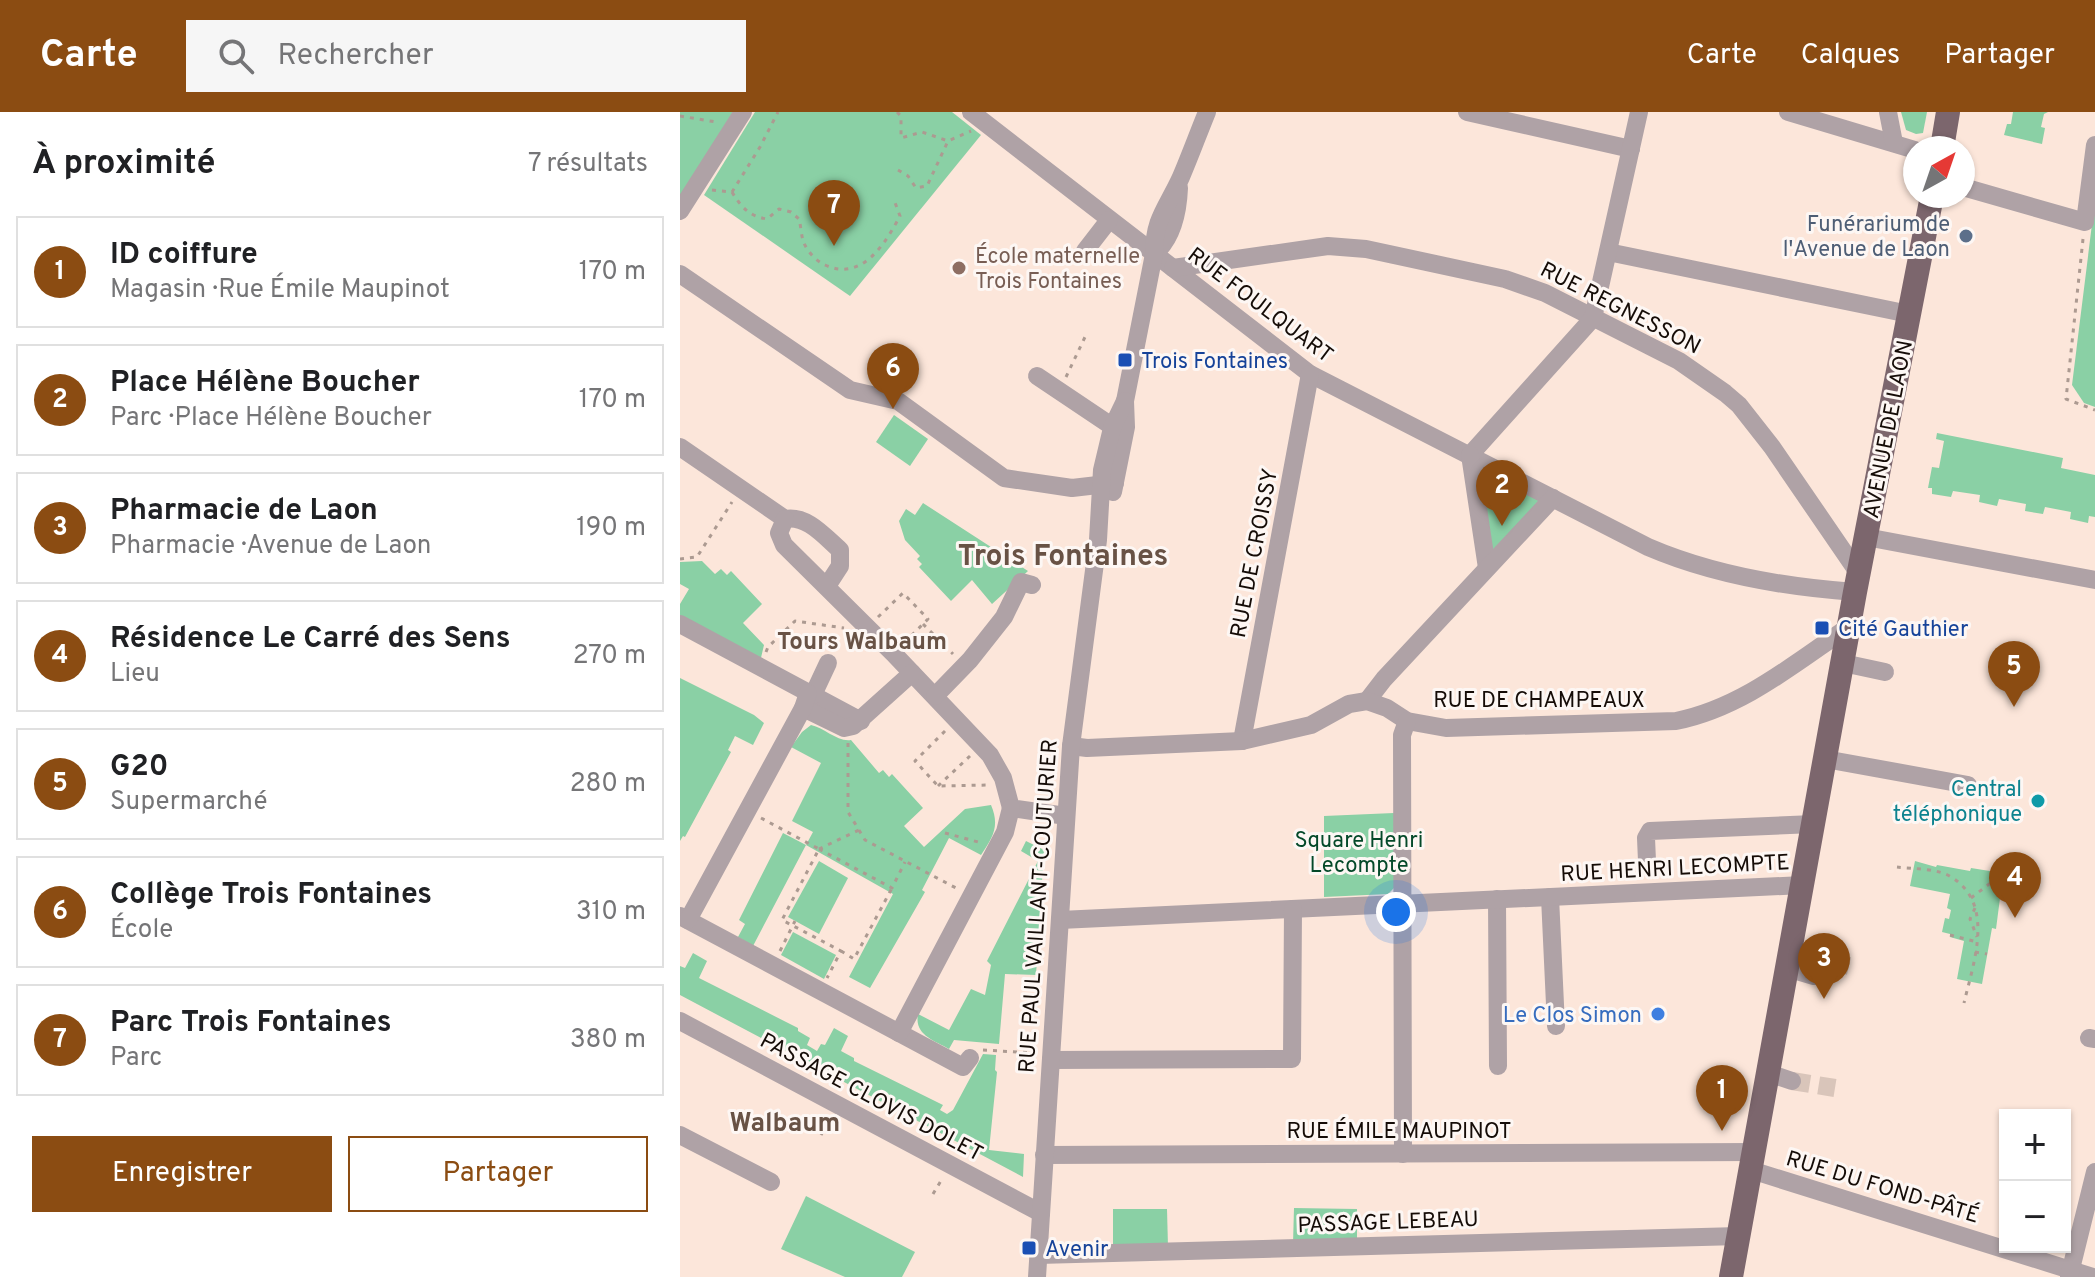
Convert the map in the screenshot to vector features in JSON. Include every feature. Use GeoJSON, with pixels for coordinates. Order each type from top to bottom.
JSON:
{"type":"FeatureCollection","features":[{"type":"Feature","properties":{"kind":"main road"},"geometry":{"type":"LineString","coordinates":[[1944,136],[1948,112]]}},
{"type":"Feature","properties":{"kind":"main road","name":"AVENUE DE LAON"},"geometry":{"type":"LineString","coordinates":[[1731,1277],[1857,583],[1930,208]]}},
{"type":"Feature","properties":{"kind":"street","name":"RUE PAUL VAILLANT-COUTURIER"},"geometry":{"type":"LineString","coordinates":[[1037,1277],[1071,746],[1098,540],[1154,254],[1166,242],[1178,204],[1179,181],[1207,112]]}},
{"type":"Feature","properties":{"kind":"street"},"geometry":{"type":"LineString","coordinates":[[1467,112],[1631,149]]}},
{"type":"Feature","properties":{"kind":"street"},"geometry":{"type":"LineString","coordinates":[[1487,568],[1470,455],[1593,318],[1639,112]]}},
{"type":"Feature","properties":{"kind":"street"},"geometry":{"type":"LineString","coordinates":[[1788,112],[1903,146]]}},
{"type":"Feature","properties":{"kind":"street"},"geometry":{"type":"LineString","coordinates":[[1888,112],[1894,143]]}},
{"type":"Feature","properties":{"kind":"street"},"geometry":{"type":"LineString","coordinates":[[977,116],[1154,254]]}},
{"type":"Feature","properties":{"kind":"street"},"geometry":{"type":"LineString","coordinates":[[680,211],[739,119]]}},
{"type":"Feature","properties":{"kind":"street"},"geometry":{"type":"LineString","coordinates":[[1975,190],[2085,222],[2095,145]]}},
{"type":"Feature","properties":{"kind":"street"},"geometry":{"type":"LineString","coordinates":[[1085,251],[1109,220]]}},
{"type":"Feature","properties":{"kind":"street","name":"RUE REGNESSON"},"geometry":{"type":"LineString","coordinates":[[1173,268],[1328,246],[1366,249],[1524,285],[1679,361],[1710,380],[1739,405],[1772,447],[1857,583]]}},
{"type":"Feature","properties":{"kind":"street"},"geometry":{"type":"LineString","coordinates":[[1608,252],[1909,314]]}},
{"type":"Feature","properties":{"kind":"street","name":"RUE FOULQUART"},"geometry":{"type":"LineString","coordinates":[[1154,254],[1310,374],[1648,547],[1693,565],[1810,589],[1857,583]]}},
{"type":"Feature","properties":{"kind":"street"},"geometry":{"type":"LineString","coordinates":[[680,274],[850,390],[898,401],[1004,478],[1072,488],[1108,484]]}},
{"type":"Feature","properties":{"kind":"street","name":"RUE DE CROISSY"},"geometry":{"type":"LineString","coordinates":[[1242,741],[1310,374]]}},
{"type":"Feature","properties":{"kind":"street"},"geometry":{"type":"LineString","coordinates":[[1037,376],[1118,431]]}},
{"type":"Feature","properties":{"kind":"street"},"geometry":{"type":"LineString","coordinates":[[680,447],[785,519],[797,517],[810,525],[840,550],[840,566],[827,586]]}},
{"type":"Feature","properties":{"kind":"street"},"geometry":{"type":"LineString","coordinates":[[1071,746],[1087,748],[1242,741],[1311,725],[1349,704],[1367,701],[1553,498]]}},
{"type":"Feature","properties":{"kind":"street"},"geometry":{"type":"LineString","coordinates":[[785,519],[779,533],[784,545],[864,623],[981,746],[997,766],[1011,808],[1005,832],[899,1033]]}},
{"type":"Feature","properties":{"kind":"street"},"geometry":{"type":"LineString","coordinates":[[1866,537],[2095,580]]}},
{"type":"Feature","properties":{"kind":"street"},"geometry":{"type":"LineString","coordinates":[[935,696],[1004,617],[1021,582],[1032,585]]}},
{"type":"Feature","properties":{"kind":"street"},"geometry":{"type":"LineString","coordinates":[[680,624],[762,667],[853,724],[912,673]]}},
{"type":"Feature","properties":{"kind":"street","name":"RUE DE CHAMPEAUX"},"geometry":{"type":"LineString","coordinates":[[1367,701],[1387,708],[1407,721],[1460,727],[1676,721],[1704,715],[1739,700],[1850,626]]}},
{"type":"Feature","properties":{"kind":"street"},"geometry":{"type":"LineString","coordinates":[[828,663],[684,918],[963,1067],[970,1058]]}},
{"type":"Feature","properties":{"kind":"street"},"geometry":{"type":"LineString","coordinates":[[1843,663],[1885,672]]}},
{"type":"Feature","properties":{"kind":"street"},"geometry":{"type":"LineString","coordinates":[[1403,1154],[1402,735],[1407,721]]}},
{"type":"Feature","properties":{"kind":"street"},"geometry":{"type":"LineString","coordinates":[[1825,759],[1968,785]]}},
{"type":"Feature","properties":{"kind":"street"},"geometry":{"type":"LineString","coordinates":[[1011,808],[1066,816]]}},
{"type":"Feature","properties":{"kind":"street"},"geometry":{"type":"LineString","coordinates":[[1647,861],[1646,838],[1650,831],[1814,824]]}},
{"type":"Feature","properties":{"kind":"street","name":"RUE HENRI LECOMPTE"},"geometry":{"type":"LineString","coordinates":[[1060,920],[1803,885]]}},
{"type":"Feature","properties":{"kind":"street","name":"RUE HENRI LECOMPTE"},"geometry":{"type":"LineString","coordinates":[[1550,897],[1556,1026]]}},
{"type":"Feature","properties":{"kind":"street"},"geometry":{"type":"LineString","coordinates":[[1497,899],[1498,1066]]}},
{"type":"Feature","properties":{"kind":"street"},"geometry":{"type":"LineString","coordinates":[[1051,1057],[1292,1059],[1293,909]]}},
{"type":"Feature","properties":{"kind":"street"},"geometry":{"type":"LineString","coordinates":[[1789,960],[1815,967]]}},
{"type":"Feature","properties":{"kind":"street","name":"PASSAGE CLOVIS DOLET"},"geometry":{"type":"LineString","coordinates":[[680,1021],[1041,1213]]}},
{"type":"Feature","properties":{"kind":"street"},"geometry":{"type":"LineString","coordinates":[[1768,1073],[1792,1081]]}},
{"type":"Feature","properties":{"kind":"street"},"geometry":{"type":"LineString","coordinates":[[680,1135],[771,1182]]}},
{"type":"Feature","properties":{"kind":"street","name":"RUE ÉMILE MAUPINOT"},"geometry":{"type":"LineString","coordinates":[[1044,1155],[1403,1154],[1752,1161]]}},
{"type":"Feature","properties":{"kind":"street","name":"RUE DU FOND-PÂTÉ"},"geometry":{"type":"LineString","coordinates":[[1752,1161],[2070,1274],[2093,1277]]}},
{"type":"Feature","properties":{"kind":"street"},"geometry":{"type":"LineString","coordinates":[[2070,1274],[2095,1172]]}},
{"type":"Feature","properties":{"kind":"street","name":"PASSAGE LEBEAU"},"geometry":{"type":"LineString","coordinates":[[1038,1255],[1739,1236]]}},
{"type":"Feature","properties":{"kind":"path"},"geometry":{"type":"LineString","coordinates":[[732,192],[778,112]]}},
{"type":"Feature","properties":{"kind":"path"},"geometry":{"type":"LineString","coordinates":[[897,112],[901,116],[901,138],[922,132],[948,141],[967,134],[977,116]]}},
{"type":"Feature","properties":{"kind":"path"},"geometry":{"type":"LineString","coordinates":[[680,116],[739,119]]}},
{"type":"Feature","properties":{"kind":"path"},"geometry":{"type":"LineString","coordinates":[[898,170],[908,176],[916,188],[927,186],[948,141]]}},
{"type":"Feature","properties":{"kind":"path"},"geometry":{"type":"LineString","coordinates":[[699,181],[711,190],[732,192]]}},
{"type":"Feature","properties":{"kind":"path"},"geometry":{"type":"LineString","coordinates":[[732,192],[741,208],[755,217],[767,219],[779,209],[791,212],[799,219],[804,244],[818,262],[844,270],[869,260],[887,239],[900,216],[894,200]]}},
{"type":"Feature","properties":{"kind":"path"},"geometry":{"type":"LineString","coordinates":[[2085,222],[2066,399],[2095,410]]}},
{"type":"Feature","properties":{"kind":"path"},"geometry":{"type":"LineString","coordinates":[[1057,390],[1070,373],[1085,337]]}},
{"type":"Feature","properties":{"kind":"path"},"geometry":{"type":"LineString","coordinates":[[680,559],[697,557],[741,489]]}},
{"type":"Feature","properties":{"kind":"path"},"geometry":{"type":"LineString","coordinates":[[762,667],[768,647],[795,621],[849,628],[864,623],[903,593],[928,619],[893,653]]}},
{"type":"Feature","properties":{"kind":"path"},"geometry":{"type":"LineString","coordinates":[[923,624],[967,663]]}},
{"type":"Feature","properties":{"kind":"path"},"geometry":{"type":"LineString","coordinates":[[957,720],[915,761],[938,786],[1005,784]]}},
{"type":"Feature","properties":{"kind":"path"},"geometry":{"type":"LineString","coordinates":[[853,724],[848,740],[848,812],[865,840],[971,896]]}},
{"type":"Feature","properties":{"kind":"path"},"geometry":{"type":"LineString","coordinates":[[938,786],[981,746]]}},
{"type":"Feature","properties":{"kind":"path"},"geometry":{"type":"LineString","coordinates":[[747,810],[892,888]]}},
{"type":"Feature","properties":{"kind":"path"},"geometry":{"type":"LineString","coordinates":[[859,830],[819,849],[782,920],[794,923],[854,959],[905,861]]}},
{"type":"Feature","properties":{"kind":"path"},"geometry":{"type":"LineString","coordinates":[[945,833],[997,848]]}},
{"type":"Feature","properties":{"kind":"path"},"geometry":{"type":"LineString","coordinates":[[1940,873],[1941,866]]}},
{"type":"Feature","properties":{"kind":"path"},"geometry":{"type":"LineString","coordinates":[[1897,867],[1951,877],[1971,898],[1979,929],[1964,1003]]}},
{"type":"Feature","properties":{"kind":"path"},"geometry":{"type":"LineString","coordinates":[[1971,898],[1997,878],[2001,869]]}},
{"type":"Feature","properties":{"kind":"path"},"geometry":{"type":"LineString","coordinates":[[1975,908],[1970,919],[1977,940]]}},
{"type":"Feature","properties":{"kind":"path"},"geometry":{"type":"LineString","coordinates":[[774,966],[794,923]]}},
{"type":"Feature","properties":{"kind":"path"},"geometry":{"type":"LineString","coordinates":[[1950,935],[1977,940]]}},
{"type":"Feature","properties":{"kind":"path"},"geometry":{"type":"LineString","coordinates":[[821,991],[841,951]]}},
{"type":"Feature","properties":{"kind":"path"},"geometry":{"type":"LineString","coordinates":[[1975,952],[1987,954]]}},
{"type":"Feature","properties":{"kind":"path"},"geometry":{"type":"LineString","coordinates":[[970,1058],[977,1050],[1051,1057]]}},
{"type":"Feature","properties":{"kind":"green space"},"geometry":{"type":"Polygon","coordinates":[[[680,112],[733,112],[680,197],[680,112]]]}},
{"type":"Feature","properties":{"kind":"green space"},"geometry":{"type":"Polygon","coordinates":[[[755,112],[952,112],[981,135],[850,296],[704,195],[755,112]]]}},
{"type":"Feature","properties":{"kind":"green space"},"geometry":{"type":"Polygon","coordinates":[[[1901,112],[1927,112],[1923,133],[1906,130],[1901,112]]]}},
{"type":"Feature","properties":{"kind":"green space"},"geometry":{"type":"Polygon","coordinates":[[[2013,112],[2048,112],[2044,114],[2041,127],[2045,128],[2042,144],[2004,135],[2007,124],[2011,124],[2013,112]]]}},
{"type":"Feature","properties":{"kind":"green space"},"geometry":{"type":"Polygon","coordinates":[[[2095,200],[2095,407],[2084,403],[2072,385],[2095,200]]]}},
{"type":"Feature","properties":{"kind":"green space"},"geometry":{"type":"Polygon","coordinates":[[[894,415],[928,439],[910,466],[876,442],[894,415]]]}},
{"type":"Feature","properties":{"kind":"green space"},"geometry":{"type":"Polygon","coordinates":[[[1937,433],[2063,458],[2061,468],[2095,475],[2095,517],[2089,516],[2088,523],[2070,519],[2071,512],[2045,507],[2043,514],[2025,511],[2026,504],[1999,499],[1997,506],[1979,502],[1980,495],[1953,491],[1951,497],[1932,494],[1932,488],[1928,488],[1932,467],[1939,468],[1944,441],[1936,439],[1937,433]]]}},
{"type":"Feature","properties":{"kind":"green space"},"geometry":{"type":"Polygon","coordinates":[[[1477,464],[1541,499],[1493,552],[1477,464]]]}},
{"type":"Feature","properties":{"kind":"green space"},"geometry":{"type":"Polygon","coordinates":[[[923,503],[1028,571],[992,604],[972,580],[951,601],[919,567],[922,564],[917,559],[920,556],[905,540],[899,521],[906,509],[915,515],[923,503]]]}},
{"type":"Feature","properties":{"kind":"green space"},"geometry":{"type":"Polygon","coordinates":[[[702,561],[715,574],[721,569],[727,575],[731,571],[762,604],[743,623],[764,645],[760,662],[680,618],[680,604],[689,589],[680,584],[680,562],[702,561]]]}},
{"type":"Feature","properties":{"kind":"green space"},"geometry":{"type":"Polygon","coordinates":[[[680,678],[764,723],[753,745],[735,736],[728,750],[731,752],[680,841],[680,678]]]}},
{"type":"Feature","properties":{"kind":"green space"},"geometry":{"type":"Polygon","coordinates":[[[811,725],[841,739],[851,740],[879,773],[883,770],[889,777],[892,774],[923,808],[904,826],[924,847],[965,809],[991,805],[995,819],[992,837],[981,855],[949,838],[922,890],[925,892],[870,988],[849,977],[893,894],[806,845],[813,832],[792,821],[821,763],[791,747],[811,725]]]}},
{"type":"Feature","properties":{"kind":"green space","name":"Square Henri Lecompte"},"geometry":{"type":"Polygon","coordinates":[[[1394,813],[1394,888],[1388,894],[1324,897],[1324,816],[1394,813]]]}},
{"type":"Feature","properties":{"kind":"green space"},"geometry":{"type":"Polygon","coordinates":[[[783,833],[806,845],[753,946],[738,937],[745,924],[739,920],[783,833]]]}},
{"type":"Feature","properties":{"kind":"green space"},"geometry":{"type":"Polygon","coordinates":[[[1026,841],[1044,850],[1036,975],[1005,974],[999,1044],[954,1040],[949,1049],[922,1032],[918,1014],[949,1030],[971,989],[985,995],[991,965],[987,961],[1038,861],[1021,851],[1026,841]]]}},
{"type":"Feature","properties":{"kind":"green space"},"geometry":{"type":"Polygon","coordinates":[[[819,861],[848,878],[819,934],[788,917],[819,861]]]}},
{"type":"Feature","properties":{"kind":"green space"},"geometry":{"type":"Polygon","coordinates":[[[1915,861],[1970,871],[1971,868],[1996,872],[1997,868],[2007,870],[2003,875],[1996,929],[1992,928],[1982,984],[1957,979],[1964,941],[1942,932],[1945,918],[1949,919],[1951,910],[1947,908],[1950,894],[1910,886],[1915,861]]]}},
{"type":"Feature","properties":{"kind":"green space"},"geometry":{"type":"Polygon","coordinates":[[[793,932],[836,955],[824,979],[781,955],[793,932]]]}},
{"type":"Feature","properties":{"kind":"green space"},"geometry":{"type":"Polygon","coordinates":[[[693,953],[707,961],[699,978],[798,1028],[810,1038],[807,1045],[817,1051],[821,1044],[825,1045],[834,1028],[848,1036],[841,1051],[854,1061],[943,1105],[940,1110],[947,1114],[953,1110],[983,1054],[996,1055],[989,1150],[1024,1154],[1023,1177],[680,995],[680,966],[685,968],[693,953]]]}},
{"type":"Feature","properties":{"kind":"green space"},"geometry":{"type":"Polygon","coordinates":[[[806,1196],[915,1252],[902,1277],[845,1277],[781,1249],[806,1196]]]}},
{"type":"Feature","properties":{"kind":"green space"},"geometry":{"type":"Polygon","coordinates":[[[1294,1208],[1357,1209],[1357,1246],[1293,1244],[1294,1208]]]}},
{"type":"Feature","properties":{"kind":"green space"},"geometry":{"type":"Polygon","coordinates":[[[1113,1209],[1167,1209],[1168,1247],[1113,1249],[1113,1209]]]}},
{"type":"Feature","properties":{"kind":"tunnel"},"geometry":{"type":"LineString","coordinates":[[1815,958],[1849,966]]}},
{"type":"Feature","properties":{"kind":"tunnel"},"geometry":{"type":"LineString","coordinates":[[1792,1081],[1835,1088]]}},
{"type":"Feature","properties":{"kind":"place","name":"Funérarium de l'Avenue de Laon"},"geometry":{"type":"Point","coordinates":[1966,236]}},
{"type":"Feature","properties":{"kind":"place","name":"Parc Trois Fontaines"},"geometry":{"type":"Point","coordinates":[834,246]}},
{"type":"Feature","properties":{"kind":"place","name":"École maternelle Trois Fontaines"},"geometry":{"type":"Point","coordinates":[959,268]}},
{"type":"Feature","properties":{"kind":"place","name":"Trois Fontaines"},"geometry":{"type":"Point","coordinates":[1125,360]}},
{"type":"Feature","properties":{"kind":"place","name":"Collège Trois Fontaines"},"geometry":{"type":"Point","coordinates":[893,409]}},
{"type":"Feature","properties":{"kind":"place","name":"Place Hélène Boucher"},"geometry":{"type":"Point","coordinates":[1502,526]}},
{"type":"Feature","properties":{"kind":"place","name":"Cité Gauthier"},"geometry":{"type":"Point","coordinates":[1822,628]}},
{"type":"Feature","properties":{"kind":"place","name":"G20"},"geometry":{"type":"Point","coordinates":[2014,707]}},
{"type":"Feature","properties":{"kind":"place","name":"Central téléphonique"},"geometry":{"type":"Point","coordinates":[2038,801]}},
{"type":"Feature","properties":{"kind":"place","name":"Résidence Le Carré des Sens"},"geometry":{"type":"Point","coordinates":[2015,918]}},
{"type":"Feature","properties":{"kind":"place","name":"Pharmacie de Laon"},"geometry":{"type":"Point","coordinates":[1824,999]}},
{"type":"Feature","properties":{"kind":"place","name":"Le Clos Simon"},"geometry":{"type":"Point","coordinates":[1658,1014]}},
{"type":"Feature","properties":{"kind":"place","name":"ID coiffure"},"geometry":{"type":"Point","coordinates":[1722,1131]}},
{"type":"Feature","properties":{"kind":"place","name":"Avenir"},"geometry":{"type":"Point","coordinates":[1029,1248]}},
{"type":"Feature","properties":{"kind":"district","name":"Trois Fontaines"},"geometry":{"type":"Point","coordinates":[1063,555]}},
{"type":"Feature","properties":{"kind":"district","name":"Tours Walbaum"},"geometry":{"type":"Point","coordinates":[862,641]}},
{"type":"Feature","properties":{"kind":"district","name":"Walbaum"},"geometry":{"type":"Point","coordinates":[785,1122]}}]}
